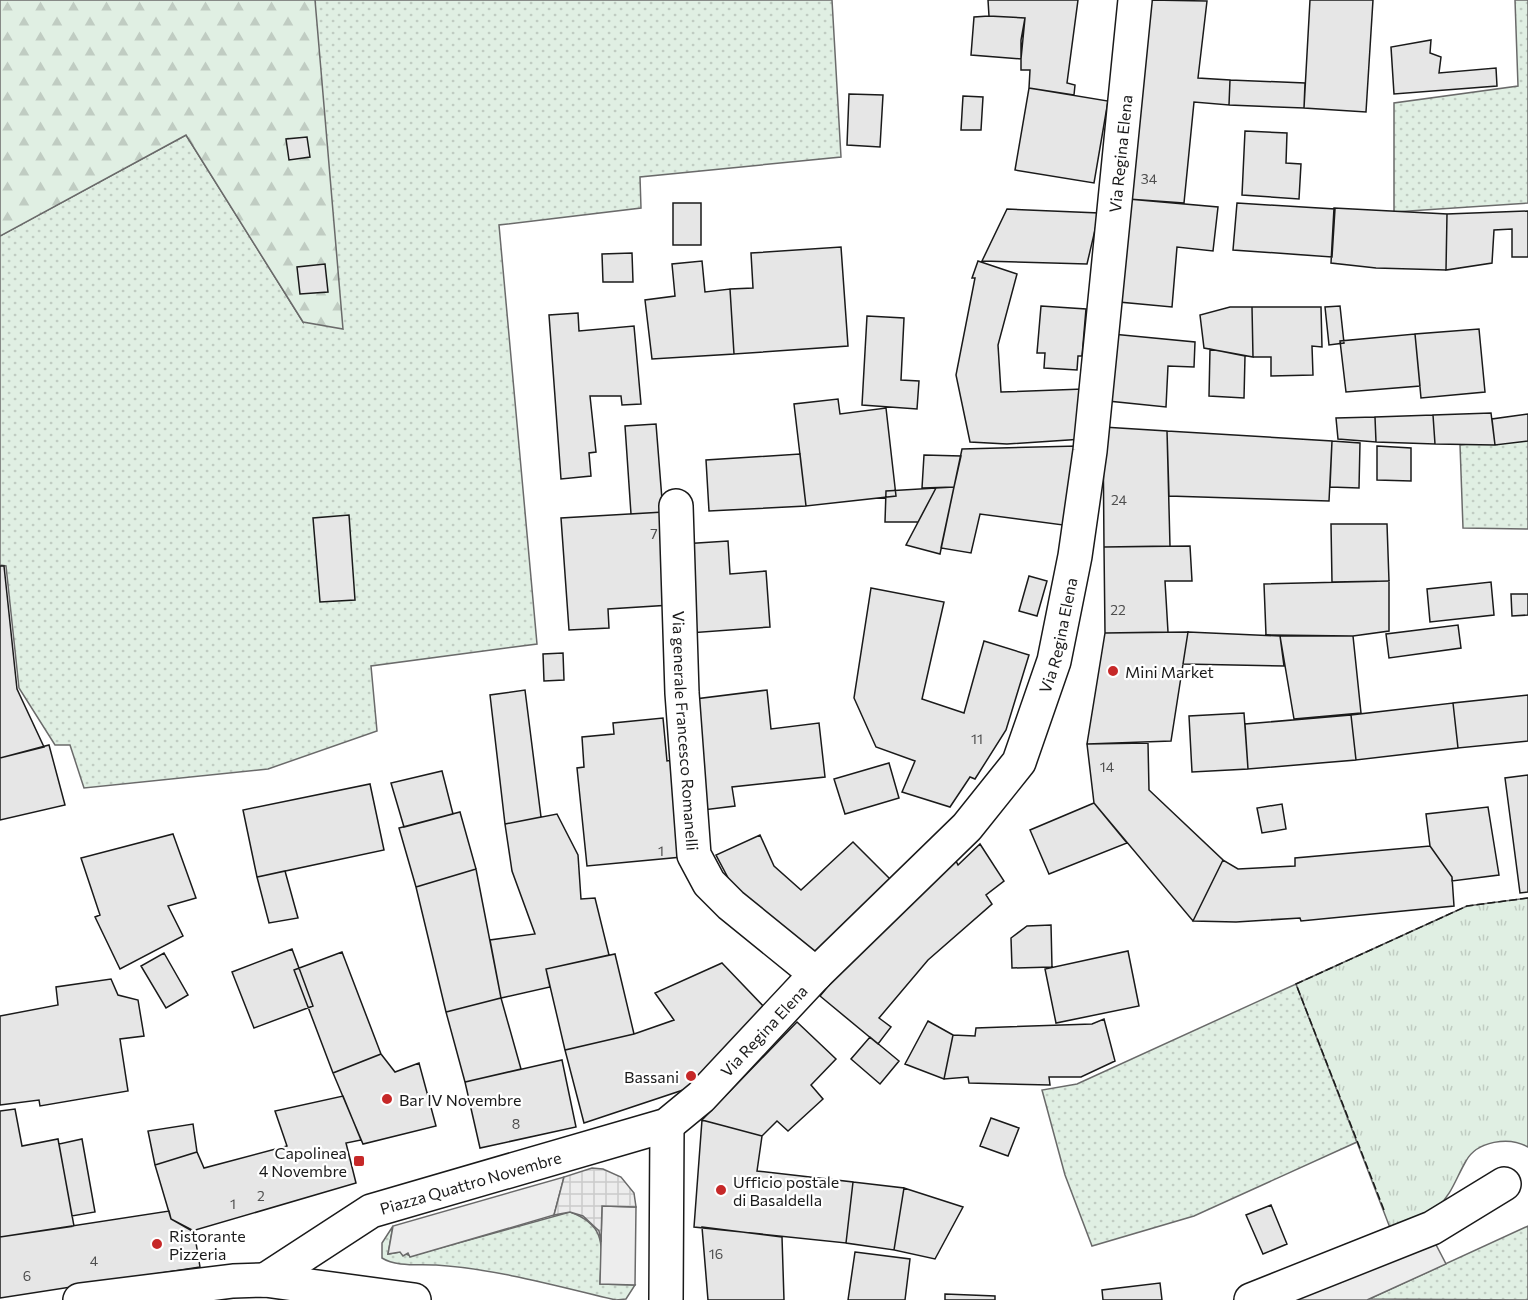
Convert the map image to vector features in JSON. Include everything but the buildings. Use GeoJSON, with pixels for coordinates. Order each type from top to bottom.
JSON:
{"type":"FeatureCollection","features":[{"type":"Feature","properties":{"kind":"street","name":"Via Regina Elena"},"geometry":{"type":"LineString","coordinates":[[667,1125],[701,1096],[816,974],[967,827],[1019,762],[1054,661],[1075,556],[1090,451],[1135,0]]}},
{"type":"Feature","properties":{"kind":"street","name":"Via generale Francesco Romanelli"},"geometry":{"type":"LineString","coordinates":[[676,506],[682,693],[694,855],[709,883],[731,905],[816,974]]}},
{"type":"Feature","properties":{"kind":"street","name":"Piazza Quattro Novembre"},"geometry":{"type":"LineString","coordinates":[[265,1280],[371,1211],[667,1125]]}},
{"type":"Feature","properties":{"kind":"street"},"geometry":{"type":"LineString","coordinates":[[666,1300],[667,1125]]}},
{"type":"Feature","properties":{"kind":"street"},"geometry":{"type":"LineString","coordinates":[[1251,1300],[1432,1228],[1504,1184]]}},
{"type":"Feature","properties":{"kind":"street"},"geometry":{"type":"LineString","coordinates":[[80,1300],[233,1281],[265,1280],[317,1294],[414,1300]]}},
{"type":"Feature","properties":{"kind":"green space"},"geometry":{"type":"Polygon","coordinates":[[[0,0],[315,0],[343,329],[303,322],[186,135],[0,236],[0,0]]]}},
{"type":"Feature","properties":{"kind":"green space"},"geometry":{"type":"Polygon","coordinates":[[[315,0],[832,0],[841,157],[640,177],[641,208],[499,225],[537,644],[371,666],[377,731],[268,769],[84,788],[70,745],[55,745],[19,688],[6,566],[0,565],[0,236],[186,135],[303,322],[315,0]]]}},
{"type":"Feature","properties":{"kind":"green space"},"geometry":{"type":"Polygon","coordinates":[[[1515,0],[1528,0],[1528,203],[1394,212],[1394,103],[1518,86],[1515,0]]]}},
{"type":"Feature","properties":{"kind":"green space"},"geometry":{"type":"Polygon","coordinates":[[[1528,437],[1528,529],[1463,528],[1460,445],[1528,437]]]}},
{"type":"Feature","properties":{"kind":"green space"},"geometry":{"type":"Polygon","coordinates":[[[1528,898],[1528,1147],[1503,1141],[1478,1149],[1466,1161],[1450,1191],[1437,1208],[1422,1219],[1392,1233],[1296,984],[1467,906],[1528,898]]]}},
{"type":"Feature","properties":{"kind":"green space"},"geometry":{"type":"Polygon","coordinates":[[[1296,984],[1357,1142],[1194,1216],[1092,1246],[1065,1175],[1042,1090],[1077,1084],[1296,984]]]}},
{"type":"Feature","properties":{"kind":"green space"},"geometry":{"type":"Polygon","coordinates":[[[570,1212],[583,1218],[597,1232],[601,1250],[600,1284],[635,1285],[626,1299],[616,1300],[481,1270],[401,1264],[382,1258],[382,1243],[393,1226],[388,1254],[400,1252],[411,1256],[570,1212]]]}},
{"type":"Feature","properties":{"kind":"green space"},"geometry":{"type":"Polygon","coordinates":[[[1528,1226],[1528,1300],[1369,1299],[1528,1226]]]}},
{"type":"Feature","properties":{"kind":"shaded area"},"geometry":{"type":"Polygon","coordinates":[[[592,1168],[603,1169],[621,1177],[634,1193],[636,1207],[602,1206],[601,1242],[599,1231],[583,1216],[570,1212],[554,1215],[564,1177],[592,1168]]]}},
{"type":"Feature","properties":{"kind":"shaded area"},"geometry":{"type":"Polygon","coordinates":[[[564,1177],[554,1215],[410,1257],[408,1253],[403,1256],[400,1252],[388,1254],[393,1226],[564,1177]]]}},
{"type":"Feature","properties":{"kind":"shaded area"},"geometry":{"type":"Polygon","coordinates":[[[602,1206],[636,1207],[635,1285],[600,1284],[602,1206]]]}},
{"type":"Feature","properties":{"kind":"shaded area"},"geometry":{"type":"Polygon","coordinates":[[[1432,1237],[1446,1264],[1367,1300],[1280,1300],[1432,1237]]]}},
{"type":"Feature","properties":{"kind":"fence"},"geometry":{"type":"LineString","coordinates":[[1384,1210],[1296,984],[1467,906],[1528,898]]}},
{"type":"Feature","properties":{"kind":"place","name":"Mini Market"},"geometry":{"type":"Point","coordinates":[1113,671]}},
{"type":"Feature","properties":{"kind":"place","name":"Bassani"},"geometry":{"type":"Point","coordinates":[691,1076]}},
{"type":"Feature","properties":{"kind":"place","name":"Bar IV Novembre"},"geometry":{"type":"Point","coordinates":[387,1099]}},
{"type":"Feature","properties":{"kind":"place","name":"Capolinea 4 Novembre"},"geometry":{"type":"Point","coordinates":[359,1161]}},
{"type":"Feature","properties":{"kind":"place","name":"Ufficio postale di Basaldella"},"geometry":{"type":"Point","coordinates":[721,1190]}},
{"type":"Feature","properties":{"kind":"place","name":"Ristorante Pizzeria"},"geometry":{"type":"Point","coordinates":[157,1244]}}]}
